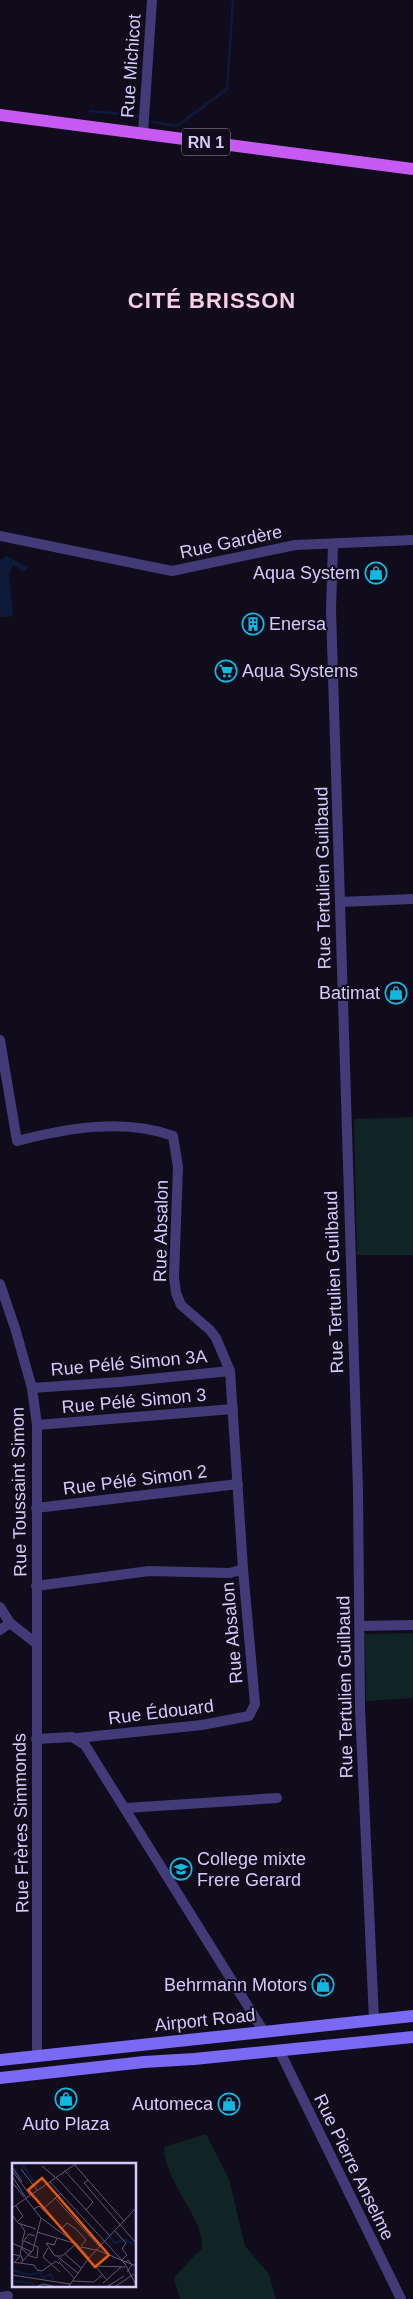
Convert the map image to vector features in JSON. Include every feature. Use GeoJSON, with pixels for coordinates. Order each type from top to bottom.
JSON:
{"type":"FeatureCollection","features":[{"type":"Feature","properties":{"kind":"main road","name":"RN 1"},"geometry":{"type":"LineString","coordinates":[[0,115],[413,169]]}},
{"type":"Feature","properties":{"kind":"main road","name":"Airport Road"},"geometry":{"type":"LineString","coordinates":[[0,2060],[413,2016]]}},
{"type":"Feature","properties":{"kind":"main road","name":"Airport Road"},"geometry":{"type":"LineString","coordinates":[[0,2078],[413,2037]]}},
{"type":"Feature","properties":{"kind":"main road"},"geometry":{"type":"LineString","coordinates":[[37,2055],[39,2073]]}},
{"type":"Feature","properties":{"kind":"street","name":"Rue Michicot"},"geometry":{"type":"LineString","coordinates":[[143,134],[152,0]]}},
{"type":"Feature","properties":{"kind":"street","name":"Rue Gardère"},"geometry":{"type":"LineString","coordinates":[[0,536],[172,571],[295,545],[413,540]]}},
{"type":"Feature","properties":{"kind":"street","name":"Rue Tertulien Guilbaud"},"geometry":{"type":"LineString","coordinates":[[333,544],[331,610],[357,1481],[365,1846],[374,2020]]}},
{"type":"Feature","properties":{"kind":"street"},"geometry":{"type":"LineString","coordinates":[[340,902],[413,899]]}},
{"type":"Feature","properties":{"kind":"street","name":"Rue Absalon"},"geometry":{"type":"LineString","coordinates":[[0,1040],[18,1141],[46,1134],[109,1126],[158,1131],[173,1136],[178,1167],[174,1277],[176,1293],[181,1306],[210,1330],[216,1338],[230,1371],[243,1569],[255,1704],[249,1716]]}},
{"type":"Feature","properties":{"kind":"street","name":"Rue Toussaint Simon"},"geometry":{"type":"LineString","coordinates":[[0,1284],[16,1328],[32,1388],[37,1425],[37,1644]]}},
{"type":"Feature","properties":{"kind":"street","name":"Rue Pélé Simon 3A"},"geometry":{"type":"LineString","coordinates":[[32,1388],[120,1382],[230,1371]]}},
{"type":"Feature","properties":{"kind":"street","name":"Rue Pélé Simon 3"},"geometry":{"type":"LineString","coordinates":[[37,1425],[233,1409]]}},
{"type":"Feature","properties":{"kind":"street","name":"Rue Pélé Simon 2"},"geometry":{"type":"LineString","coordinates":[[36,1508],[238,1484]]}},
{"type":"Feature","properties":{"kind":"street"},"geometry":{"type":"LineString","coordinates":[[36,1586],[149,1571],[230,1572],[243,1569]]}},
{"type":"Feature","properties":{"kind":"street"},"geometry":{"type":"LineString","coordinates":[[0,1607],[10,1623],[37,1644]]}},
{"type":"Feature","properties":{"kind":"street"},"geometry":{"type":"LineString","coordinates":[[0,1630],[10,1623]]}},
{"type":"Feature","properties":{"kind":"street"},"geometry":{"type":"LineString","coordinates":[[360,1626],[413,1625]]}},
{"type":"Feature","properties":{"kind":"street","name":"Rue Frères Simmonds"},"geometry":{"type":"LineString","coordinates":[[37,1644],[37,2055]]}},
{"type":"Feature","properties":{"kind":"street","name":"Rue Édouard"},"geometry":{"type":"LineString","coordinates":[[36,1739],[77,1738],[202,1725],[249,1716]]}},
{"type":"Feature","properties":{"kind":"street"},"geometry":{"type":"LineString","coordinates":[[77,1738],[85,1745],[126,1808],[264,2032]]}},
{"type":"Feature","properties":{"kind":"street"},"geometry":{"type":"LineString","coordinates":[[126,1808],[278,1798]]}},
{"type":"Feature","properties":{"kind":"street","name":"Rue Pierre Anselme"},"geometry":{"type":"LineString","coordinates":[[279,2050],[400,2299]]}},
{"type":"Feature","properties":{"kind":"green space"},"geometry":{"type":"Polygon","coordinates":[[[413,1117],[413,1255],[357,1255],[354,1119],[413,1117]]]}},
{"type":"Feature","properties":{"kind":"green space"},"geometry":{"type":"Polygon","coordinates":[[[413,1633],[413,1698],[366,1701],[365,1634],[413,1633]]]}},
{"type":"Feature","properties":{"kind":"green space"},"geometry":{"type":"Polygon","coordinates":[[[206,2134],[229,2179],[245,2246],[269,2274],[276,2299],[180,2299],[174,2278],[201,2250],[201,2239],[198,2227],[171,2174],[166,2161],[164,2147],[206,2134]]]}},
{"type":"Feature","properties":{"kind":"water"},"geometry":{"type":"Polygon","coordinates":[[[7,556],[28,568],[24,572],[13,565],[9,574],[13,616],[0,617],[0,560],[7,556]]]}},
{"type":"Feature","properties":{"kind":"waterway"},"geometry":{"type":"LineString","coordinates":[[153,122],[177,126],[227,89],[233,0]]}},
{"type":"Feature","properties":{"kind":"waterway"},"geometry":{"type":"LineString","coordinates":[[90,111],[141,116]]}},
{"type":"Feature","properties":{"kind":"place","name":"Aqua System"},"geometry":{"type":"Point","coordinates":[376,573]}},
{"type":"Feature","properties":{"kind":"place","name":"Enersa"},"geometry":{"type":"Point","coordinates":[253,624]}},
{"type":"Feature","properties":{"kind":"place","name":"Aqua Systems"},"geometry":{"type":"Point","coordinates":[226,671]}},
{"type":"Feature","properties":{"kind":"place","name":"Batimat"},"geometry":{"type":"Point","coordinates":[396,993]}},
{"type":"Feature","properties":{"kind":"place","name":"College mixte Frere Gerard"},"geometry":{"type":"Point","coordinates":[181,1869]}},
{"type":"Feature","properties":{"kind":"place","name":"Behrmann Motors"},"geometry":{"type":"Point","coordinates":[323,1985]}},
{"type":"Feature","properties":{"kind":"place","name":"Auto Plaza"},"geometry":{"type":"Point","coordinates":[66,2099]}},
{"type":"Feature","properties":{"kind":"place","name":"Automeca"},"geometry":{"type":"Point","coordinates":[229,2104]}},
{"type":"Feature","properties":{"kind":"district","name":"CITÉ BRISSON"},"geometry":{"type":"Point","coordinates":[212,300]}}]}
